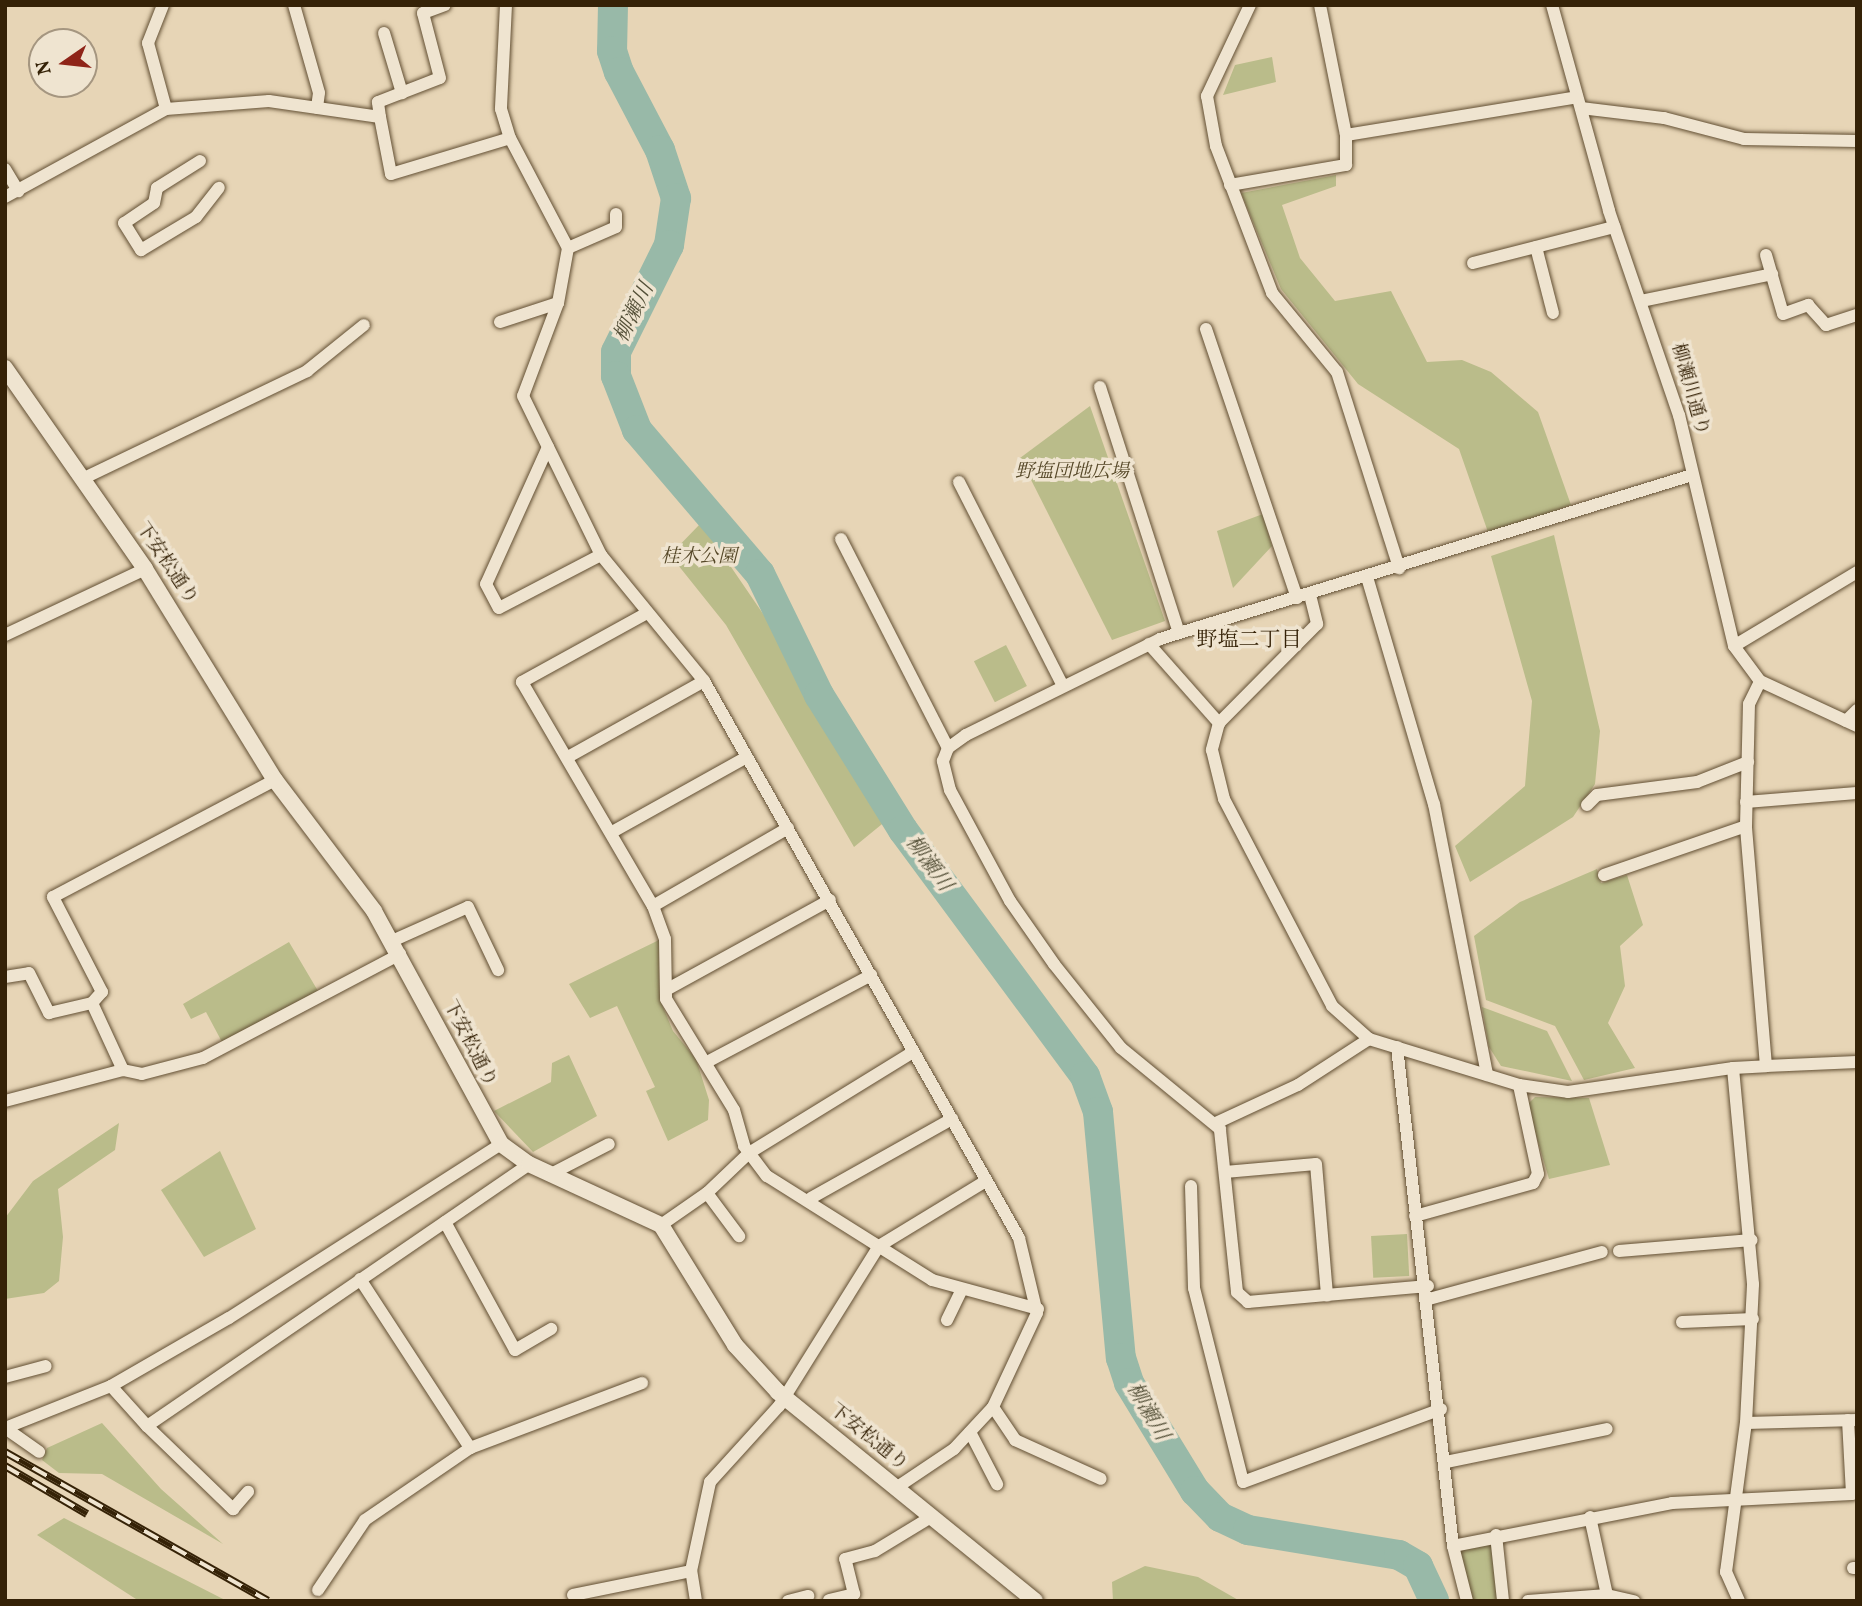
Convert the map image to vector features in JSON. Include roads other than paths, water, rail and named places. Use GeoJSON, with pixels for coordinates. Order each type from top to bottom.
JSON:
{"type":"FeatureCollection","features":[{"type":"Feature","properties":{"kind":"street"},"geometry":{"type":"LineString","coordinates":[[163,5],[148,43],[166,109]]}},
{"type":"Feature","properties":{"kind":"street"},"geometry":{"type":"LineString","coordinates":[[295,5],[319,93],[317,108]]}},
{"type":"Feature","properties":{"kind":"street"},"geometry":{"type":"LineString","coordinates":[[445,5],[423,13],[440,78],[379,102],[391,174],[510,138]]}},
{"type":"Feature","properties":{"kind":"street"},"geometry":{"type":"LineString","coordinates":[[506,5],[501,109],[510,138],[568,248],[558,303],[523,396],[601,555],[704,681],[830,900],[1019,1238],[1038,1309],[993,1407],[970,1432],[896,1488]]}},
{"type":"Feature","properties":{"kind":"street"},"geometry":{"type":"LineString","coordinates":[[1250,5],[1207,96],[1230,185],[1272,293],[1337,372],[1399,568]]}},
{"type":"Feature","properties":{"kind":"street"},"geometry":{"type":"LineString","coordinates":[[1230,185],[1346,165],[1346,135],[1320,5]]}},
{"type":"Feature","properties":{"kind":"street","name":"柳瀬川通り"},"geometry":{"type":"LineString","coordinates":[[1552,5],[1614,227],[1641,301],[1692,475],[1734,646],[1760,681],[1852,723]]}},
{"type":"Feature","properties":{"kind":"street"},"geometry":{"type":"LineString","coordinates":[[384,33],[402,93]]}},
{"type":"Feature","properties":{"kind":"street"},"geometry":{"type":"LineString","coordinates":[[5,197],[166,109],[269,101],[380,117]]}},
{"type":"Feature","properties":{"kind":"street"},"geometry":{"type":"LineString","coordinates":[[1346,135],[1579,103],[1664,118],[1744,139],[1857,141]]}},
{"type":"Feature","properties":{"kind":"street"},"geometry":{"type":"LineString","coordinates":[[200,161],[157,188],[154,203],[124,223],[141,250],[195,216],[219,188]]}},
{"type":"Feature","properties":{"kind":"street"},"geometry":{"type":"LineString","coordinates":[[5,169],[18,191]]}},
{"type":"Feature","properties":{"kind":"street"},"geometry":{"type":"LineString","coordinates":[[568,248],[616,227],[616,214]]}},
{"type":"Feature","properties":{"kind":"street"},"geometry":{"type":"LineString","coordinates":[[1473,263],[1614,227]]}},
{"type":"Feature","properties":{"kind":"street"},"geometry":{"type":"LineString","coordinates":[[1536,247],[1553,313]]}},
{"type":"Feature","properties":{"kind":"street"},"geometry":{"type":"LineString","coordinates":[[1766,255],[1783,314],[1808,305],[1826,325],[1857,315]]}},
{"type":"Feature","properties":{"kind":"street"},"geometry":{"type":"LineString","coordinates":[[1641,301],[1772,274]]}},
{"type":"Feature","properties":{"kind":"street"},"geometry":{"type":"LineString","coordinates":[[500,322],[558,303]]}},
{"type":"Feature","properties":{"kind":"street"},"geometry":{"type":"LineString","coordinates":[[82,479],[307,371],[364,325]]}},
{"type":"Feature","properties":{"kind":"street"},"geometry":{"type":"LineString","coordinates":[[1206,329],[1304,596],[1317,624],[1219,723],[1212,750],[1224,799],[1321,991],[1369,1039],[1518,1085],[1568,1093],[1732,1068],[1857,1062]]}},
{"type":"Feature","properties":{"kind":"street","name":"下安松通り"},"geometry":{"type":"LineString","coordinates":[[5,368],[145,569],[275,780],[396,947],[501,1144],[529,1164],[661,1225],[735,1345],[782,1396],[1035,1601]]}},
{"type":"Feature","properties":{"kind":"street"},"geometry":{"type":"LineString","coordinates":[[1100,387],[1179,633]]}},
{"type":"Feature","properties":{"kind":"street"},"geometry":{"type":"LineString","coordinates":[[548,447],[486,584],[499,608],[601,555]]}},
{"type":"Feature","properties":{"kind":"street"},"geometry":{"type":"LineString","coordinates":[[948,748],[1062,684],[1149,644],[1692,475]]}},
{"type":"Feature","properties":{"kind":"street"},"geometry":{"type":"LineString","coordinates":[[959,482],[1062,684]]}},
{"type":"Feature","properties":{"kind":"street"},"geometry":{"type":"LineString","coordinates":[[841,540],[948,748],[942,772],[1010,901],[1054,964],[1121,1048],[1216,1122],[1225,1172],[1237,1292],[1248,1302],[1429,1293],[1602,1252]]}},
{"type":"Feature","properties":{"kind":"street"},"geometry":{"type":"LineString","coordinates":[[5,635],[145,569]]}},
{"type":"Feature","properties":{"kind":"street"},"geometry":{"type":"LineString","coordinates":[[1734,646],[1857,572]]}},
{"type":"Feature","properties":{"kind":"street"},"geometry":{"type":"LineString","coordinates":[[1367,577],[1434,804],[1487,1075]]}},
{"type":"Feature","properties":{"kind":"street"},"geometry":{"type":"LineString","coordinates":[[647,614],[522,682],[614,831],[653,906],[665,940],[666,990],[677,1025],[707,1062],[749,1153],[767,1176],[811,1198],[932,1280],[1038,1309]]}},
{"type":"Feature","properties":{"kind":"street"},"geometry":{"type":"LineString","coordinates":[[1149,644],[1219,723]]}},
{"type":"Feature","properties":{"kind":"street"},"geometry":{"type":"LineString","coordinates":[[568,757],[704,681]]}},
{"type":"Feature","properties":{"kind":"street"},"geometry":{"type":"LineString","coordinates":[[1760,681],[1749,704],[1746,826],[1766,1066]]}},
{"type":"Feature","properties":{"kind":"street"},"geometry":{"type":"LineString","coordinates":[[1852,723],[1857,710]]}},
{"type":"Feature","properties":{"kind":"street"},"geometry":{"type":"LineString","coordinates":[[614,831],[747,757]]}},
{"type":"Feature","properties":{"kind":"street"},"geometry":{"type":"LineString","coordinates":[[1587,805],[1597,794],[1697,782],[1748,761]]}},
{"type":"Feature","properties":{"kind":"street"},"geometry":{"type":"LineString","coordinates":[[5,977],[29,973],[49,1013],[92,1003],[102,992],[53,897],[275,780]]}},
{"type":"Feature","properties":{"kind":"street"},"geometry":{"type":"LineString","coordinates":[[1746,802],[1857,793]]}},
{"type":"Feature","properties":{"kind":"street"},"geometry":{"type":"LineString","coordinates":[[1604,875],[1746,826]]}},
{"type":"Feature","properties":{"kind":"street"},"geometry":{"type":"LineString","coordinates":[[653,906],[788,828]]}},
{"type":"Feature","properties":{"kind":"street"},"geometry":{"type":"LineString","coordinates":[[666,990],[830,900]]}},
{"type":"Feature","properties":{"kind":"street"},"geometry":{"type":"LineString","coordinates":[[5,1101],[123,1070],[142,1073],[203,1058],[468,907],[498,970]]}},
{"type":"Feature","properties":{"kind":"street"},"geometry":{"type":"LineString","coordinates":[[707,1062],[871,975]]}},
{"type":"Feature","properties":{"kind":"street"},"geometry":{"type":"LineString","coordinates":[[92,1003],[123,1070]]}},
{"type":"Feature","properties":{"kind":"street"},"geometry":{"type":"LineString","coordinates":[[1216,1122],[1298,1085],[1369,1039]]}},
{"type":"Feature","properties":{"kind":"street"},"geometry":{"type":"LineString","coordinates":[[1397,1046],[1415,1216],[1429,1293],[1453,1546],[1467,1601]]}},
{"type":"Feature","properties":{"kind":"street"},"geometry":{"type":"LineString","coordinates":[[661,1225],[707,1194],[749,1153],[913,1052]]}},
{"type":"Feature","properties":{"kind":"street"},"geometry":{"type":"LineString","coordinates":[[1732,1068],[1752,1241],[1753,1319],[1746,1423],[1726,1573],[1739,1601]]}},
{"type":"Feature","properties":{"kind":"street"},"geometry":{"type":"LineString","coordinates":[[1415,1216],[1532,1183],[1538,1174],[1518,1085]]}},
{"type":"Feature","properties":{"kind":"street"},"geometry":{"type":"LineString","coordinates":[[811,1198],[952,1119]]}},
{"type":"Feature","properties":{"kind":"street"},"geometry":{"type":"LineString","coordinates":[[7,1429],[111,1386],[229,1318],[501,1144]]}},
{"type":"Feature","properties":{"kind":"street"},"geometry":{"type":"LineString","coordinates":[[551,1174],[608,1144]]}},
{"type":"Feature","properties":{"kind":"street"},"geometry":{"type":"LineString","coordinates":[[147,1426],[529,1164]]}},
{"type":"Feature","properties":{"kind":"street"},"geometry":{"type":"LineString","coordinates":[[1225,1172],[1316,1164],[1327,1296]]}},
{"type":"Feature","properties":{"kind":"street"},"geometry":{"type":"LineString","coordinates":[[696,1601],[691,1571],[710,1482],[782,1396],[841,1314],[879,1246],[986,1181]]}},
{"type":"Feature","properties":{"kind":"street"},"geometry":{"type":"LineString","coordinates":[[1191,1186],[1194,1288],[1243,1482],[1441,1409]]}},
{"type":"Feature","properties":{"kind":"street"},"geometry":{"type":"LineString","coordinates":[[707,1194],[739,1236]]}},
{"type":"Feature","properties":{"kind":"street"},"geometry":{"type":"LineString","coordinates":[[445,1222],[515,1350],[551,1329]]}},
{"type":"Feature","properties":{"kind":"street"},"geometry":{"type":"LineString","coordinates":[[1619,1251],[1752,1241]]}},
{"type":"Feature","properties":{"kind":"street"},"geometry":{"type":"LineString","coordinates":[[360,1279],[470,1448]]}},
{"type":"Feature","properties":{"kind":"street"},"geometry":{"type":"LineString","coordinates":[[947,1320],[962,1289]]}},
{"type":"Feature","properties":{"kind":"street"},"geometry":{"type":"LineString","coordinates":[[1682,1322],[1753,1319]]}},
{"type":"Feature","properties":{"kind":"street"},"geometry":{"type":"LineString","coordinates":[[5,1377],[46,1366]]}},
{"type":"Feature","properties":{"kind":"street"},"geometry":{"type":"LineString","coordinates":[[318,1590],[365,1520],[470,1448],[642,1383]]}},
{"type":"Feature","properties":{"kind":"street"},"geometry":{"type":"LineString","coordinates":[[111,1386],[147,1426],[233,1509],[248,1492]]}},
{"type":"Feature","properties":{"kind":"street"},"geometry":{"type":"LineString","coordinates":[[993,1407],[1016,1440],[1101,1479]]}},
{"type":"Feature","properties":{"kind":"street"},"geometry":{"type":"LineString","coordinates":[[1453,1546],[1590,1517],[1737,1498],[1852,1494],[1852,1420],[1746,1423]]}},
{"type":"Feature","properties":{"kind":"street"},"geometry":{"type":"LineString","coordinates":[[7,1429],[39,1452]]}},
{"type":"Feature","properties":{"kind":"street"},"geometry":{"type":"LineString","coordinates":[[1446,1462],[1607,1429]]}},
{"type":"Feature","properties":{"kind":"street"},"geometry":{"type":"LineString","coordinates":[[970,1432],[997,1484]]}},
{"type":"Feature","properties":{"kind":"street"},"geometry":{"type":"LineString","coordinates":[[829,1600],[854,1594],[845,1559],[875,1551],[932,1517]]}},
{"type":"Feature","properties":{"kind":"street"},"geometry":{"type":"LineString","coordinates":[[1590,1517],[1607,1595]]}},
{"type":"Feature","properties":{"kind":"street"},"geometry":{"type":"LineString","coordinates":[[1496,1535],[1503,1601]]}},
{"type":"Feature","properties":{"kind":"street"},"geometry":{"type":"LineString","coordinates":[[573,1595],[691,1571]]}},
{"type":"Feature","properties":{"kind":"street"},"geometry":{"type":"LineString","coordinates":[[1528,1601],[1607,1595],[1634,1601]]}},
{"type":"Feature","properties":{"kind":"street"},"geometry":{"type":"LineString","coordinates":[[788,1601],[808,1596]]}},
{"type":"Feature","properties":{"kind":"waterway","name":"柳瀬川"},"geometry":{"type":"LineString","coordinates":[[613,5],[612,51],[619,72],[660,150],[676,198],[669,245],[616,352],[616,376],[637,430],[760,574],[819,695],[903,830],[1085,1076],[1098,1112],[1121,1358],[1129,1383],[1195,1491],[1220,1517],[1248,1530],[1399,1555],[1418,1566],[1434,1601]]}},
{"type":"Feature","properties":{"kind":"railway"},"geometry":{"type":"LineString","coordinates":[[5,1452],[268,1601]]}},
{"type":"Feature","properties":{"kind":"railway"},"geometry":{"type":"LineString","coordinates":[[5,1466],[87,1514]]}},
{"type":"Feature","properties":{"kind":"district","name":"野塩二丁目"},"geometry":{"type":"Point","coordinates":[1249,641]}},
{"type":"Feature","properties":{"kind":"park label","name":"野塩団地広場"},"geometry":{"type":"Point","coordinates":[1072,473]}},
{"type":"Feature","properties":{"kind":"park label","name":"桂木公園"},"geometry":{"type":"Point","coordinates":[699,558]}}]}
